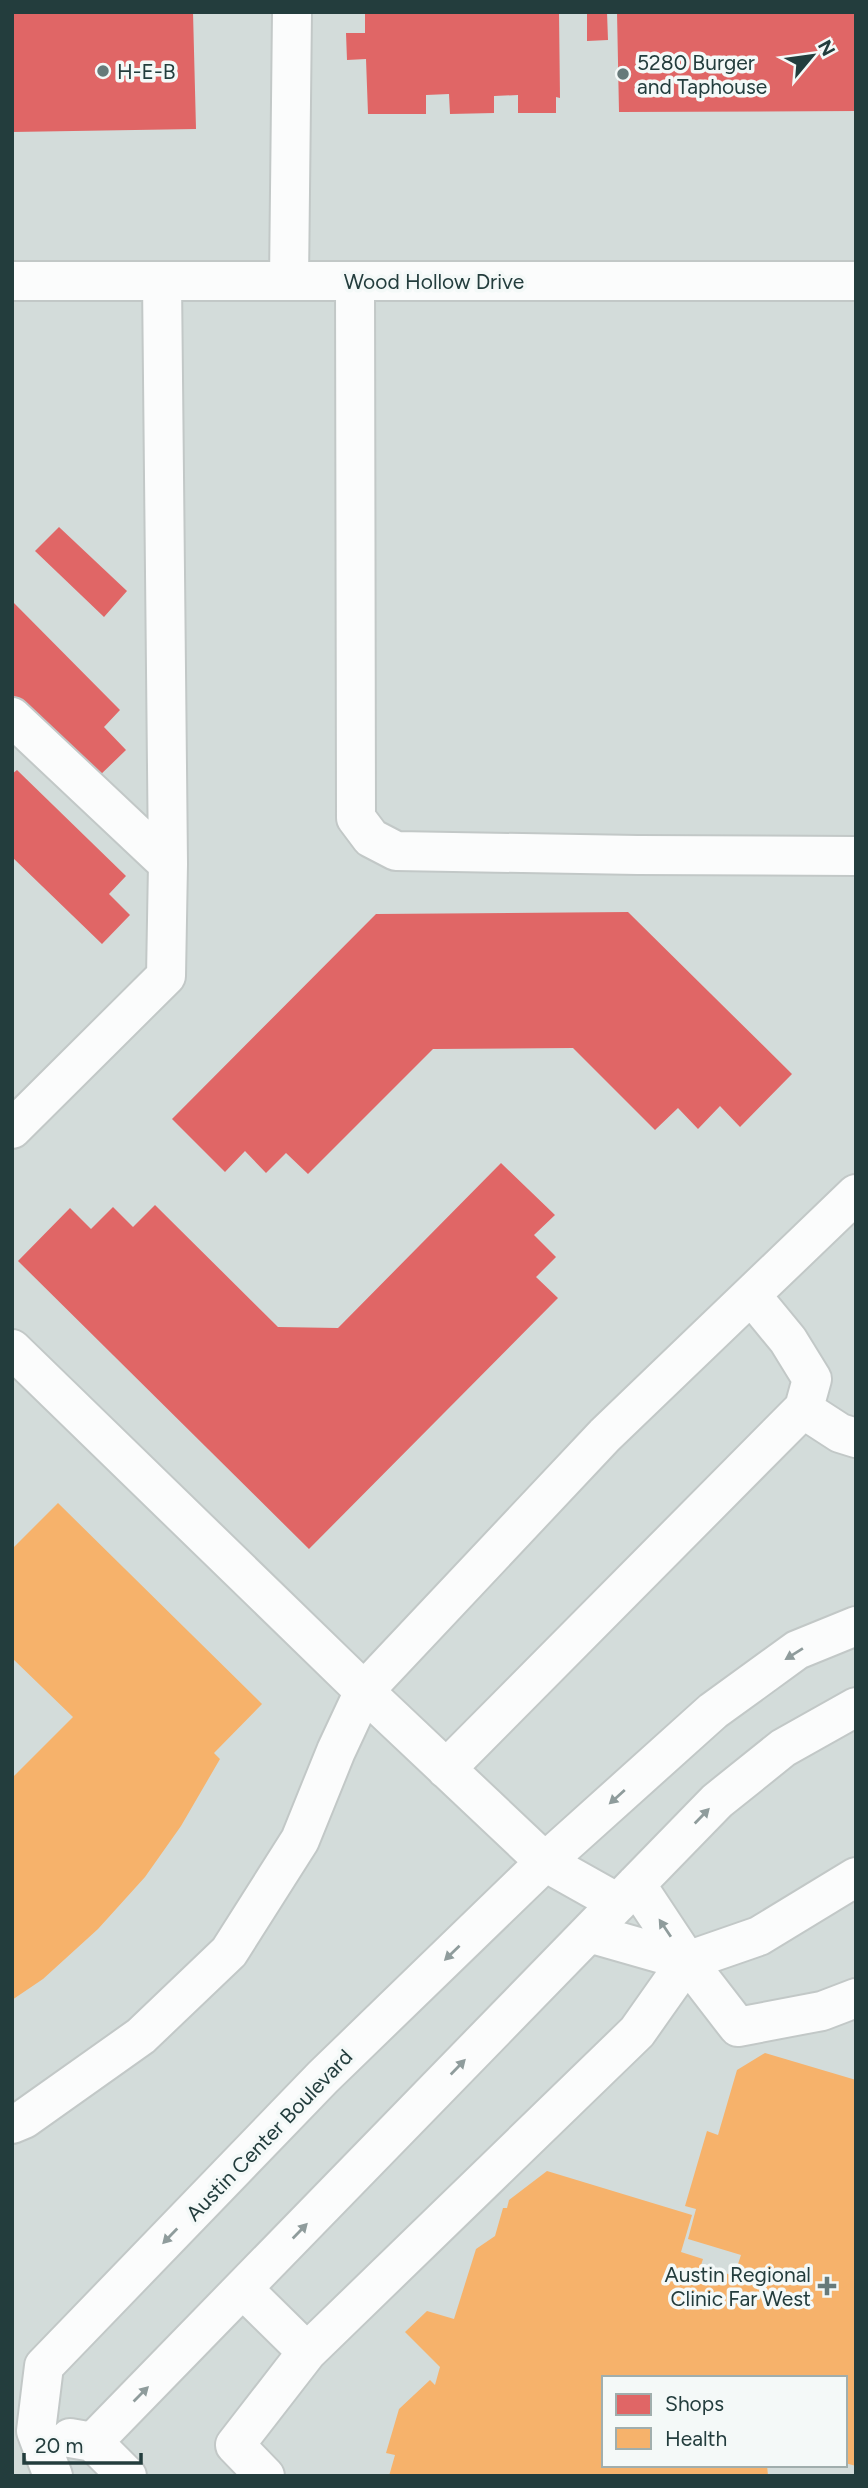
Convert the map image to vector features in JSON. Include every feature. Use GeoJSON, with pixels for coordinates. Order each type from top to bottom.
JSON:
{"type":"FeatureCollection","features":[{"type":"Feature","properties":{"kind":"street"},"geometry":{"type":"LineString","coordinates":[[289,281],[292,12]]}},
{"type":"Feature","properties":{"kind":"street","name":"Wood Hollow Drive"},"geometry":{"type":"LineString","coordinates":[[12,281],[856,281]]}},
{"type":"Feature","properties":{"kind":"street"},"geometry":{"type":"LineString","coordinates":[[12,1129],[166,976],[168,864],[162,281]]}},
{"type":"Feature","properties":{"kind":"street"},"geometry":{"type":"LineString","coordinates":[[355,281],[356,818],[371,838],[396,851],[856,856]]}},
{"type":"Feature","properties":{"kind":"street"},"geometry":{"type":"LineString","coordinates":[[12,717],[168,864]]}},
{"type":"Feature","properties":{"kind":"street"},"geometry":{"type":"LineString","coordinates":[[12,2124],[24,2119],[141,2036],[229,1952],[300,1840],[335,1751],[363,1691],[605,1435],[856,1194]]}},
{"type":"Feature","properties":{"kind":"street"},"geometry":{"type":"LineString","coordinates":[[446,1769],[803,1409],[812,1379],[788,1340],[751,1295]]}},
{"type":"Feature","properties":{"kind":"street"},"geometry":{"type":"LineString","coordinates":[[12,1349],[363,1691],[545,1862],[627,1894],[687,1961],[738,2027],[822,2011],[856,1998]]}},
{"type":"Feature","properties":{"kind":"street"},"geometry":{"type":"LineString","coordinates":[[803,1409],[840,1433],[856,1438]]}},
{"type":"Feature","properties":{"kind":"street","name":"Austin Center Boulevard"},"geometry":{"type":"LineString","coordinates":[[24,2426],[44,2366],[323,2077],[545,1862],[713,1710],[797,1650],[856,1626]]}},
{"type":"Feature","properties":{"kind":"street"},"geometry":{"type":"LineString","coordinates":[[93,2442],[717,1801],[783,1748],[856,1707]]}},
{"type":"Feature","properties":{"kind":"street"},"geometry":{"type":"LineString","coordinates":[[589,1933],[687,1961],[759,1936],[856,1877]]}},
{"type":"Feature","properties":{"kind":"street"},"geometry":{"type":"LineString","coordinates":[[265,2476],[235,2445],[307,2352],[637,2032],[687,1961]]}},
{"type":"Feature","properties":{"kind":"street"},"geometry":{"type":"LineString","coordinates":[[243,2289],[307,2352]]}},
{"type":"Feature","properties":{"kind":"street"},"geometry":{"type":"LineString","coordinates":[[24,2426],[93,2442],[127,2476]]}},
{"type":"Feature","properties":{"kind":"street"},"geometry":{"type":"LineString","coordinates":[[24,2426],[53,2476]]}},
{"type":"Feature","properties":{"kind":"shaded area"},"geometry":{"type":"Polygon","coordinates":[[[12,12],[856,12],[856,2476],[12,2476],[12,12]]]}},
{"type":"Feature","properties":{"kind":"building: Shops","name":"H-E-B"},"geometry":{"type":"Polygon","coordinates":[[[12,12],[193,12],[196,129],[12,132],[12,12]]]}},
{"type":"Feature","properties":{"kind":"building: Shops"},"geometry":{"type":"Polygon","coordinates":[[[365,12],[559,12],[560,98],[556,97],[556,113],[518,113],[518,95],[494,96],[494,113],[450,114],[449,94],[426,95],[426,114],[368,114],[366,59],[347,60],[346,33],[365,33],[365,12]]]}},
{"type":"Feature","properties":{"kind":"building: Shops"},"geometry":{"type":"Polygon","coordinates":[[[587,12],[607,12],[608,40],[587,41],[587,12]]]}},
{"type":"Feature","properties":{"kind":"building: Shops"},"geometry":{"type":"Polygon","coordinates":[[[617,12],[856,12],[856,111],[619,112],[617,12]]]}},
{"type":"Feature","properties":{"kind":"building: Shops"},"geometry":{"type":"Polygon","coordinates":[[[59,527],[127,591],[104,617],[35,551],[59,527]]]}},
{"type":"Feature","properties":{"kind":"building: Shops"},"geometry":{"type":"Polygon","coordinates":[[[12,601],[120,710],[104,727],[126,750],[96,779],[12,694],[12,601]]]}},
{"type":"Feature","properties":{"kind":"building: Shops"},"geometry":{"type":"Polygon","coordinates":[[[17,770],[126,876],[109,894],[130,915],[102,944],[12,857],[12,774],[17,770]]]}},
{"type":"Feature","properties":{"kind":"building: Shops"},"geometry":{"type":"Polygon","coordinates":[[[628,912],[792,1074],[740,1127],[720,1106],[698,1129],[678,1108],[655,1130],[573,1048],[433,1049],[308,1174],[286,1153],[266,1173],[245,1151],[225,1172],[172,1119],[376,914],[628,912]]]}},
{"type":"Feature","properties":{"kind":"building: Shops"},"geometry":{"type":"Polygon","coordinates":[[[501,1163],[555,1215],[534,1235],[556,1257],[536,1277],[558,1298],[309,1549],[18,1261],[70,1208],[91,1229],[113,1207],[133,1227],[155,1205],[278,1327],[338,1328],[501,1163]]]}},
{"type":"Feature","properties":{"kind":"building: Health"},"geometry":{"type":"Polygon","coordinates":[[[58,1503],[262,1704],[214,1753],[220,1759],[181,1826],[145,1877],[98,1929],[43,1979],[12,2000],[12,1778],[73,1717],[12,1658],[12,1549],[58,1503]]]}},
{"type":"Feature","properties":{"kind":"building: Health"},"geometry":{"type":"Polygon","coordinates":[[[765,2053],[856,2080],[856,2466],[847,2464],[847,2376],[602,2376],[602,2467],[767,2467],[768,2476],[389,2476],[395,2455],[386,2453],[399,2409],[430,2380],[435,2385],[440,2367],[405,2332],[427,2311],[454,2319],[476,2249],[495,2236],[503,2208],[507,2208],[509,2200],[547,2171],[692,2215],[681,2252],[703,2259],[701,2265],[734,2276],[741,2255],[688,2239],[696,2209],[685,2206],[707,2131],[718,2135],[737,2070],[765,2053]]]}},
{"type":"Feature","properties":{"kind":"place","name":"H-E-B"},"geometry":{"type":"Point","coordinates":[103,71]}},
{"type":"Feature","properties":{"kind":"place","name":"5280 Burger and Taphouse"},"geometry":{"type":"Point","coordinates":[623,74]}},
{"type":"Feature","properties":{"kind":"place","name":"Austin Regional Clinic Far West"},"geometry":{"type":"Point","coordinates":[827,2286]}}]}
